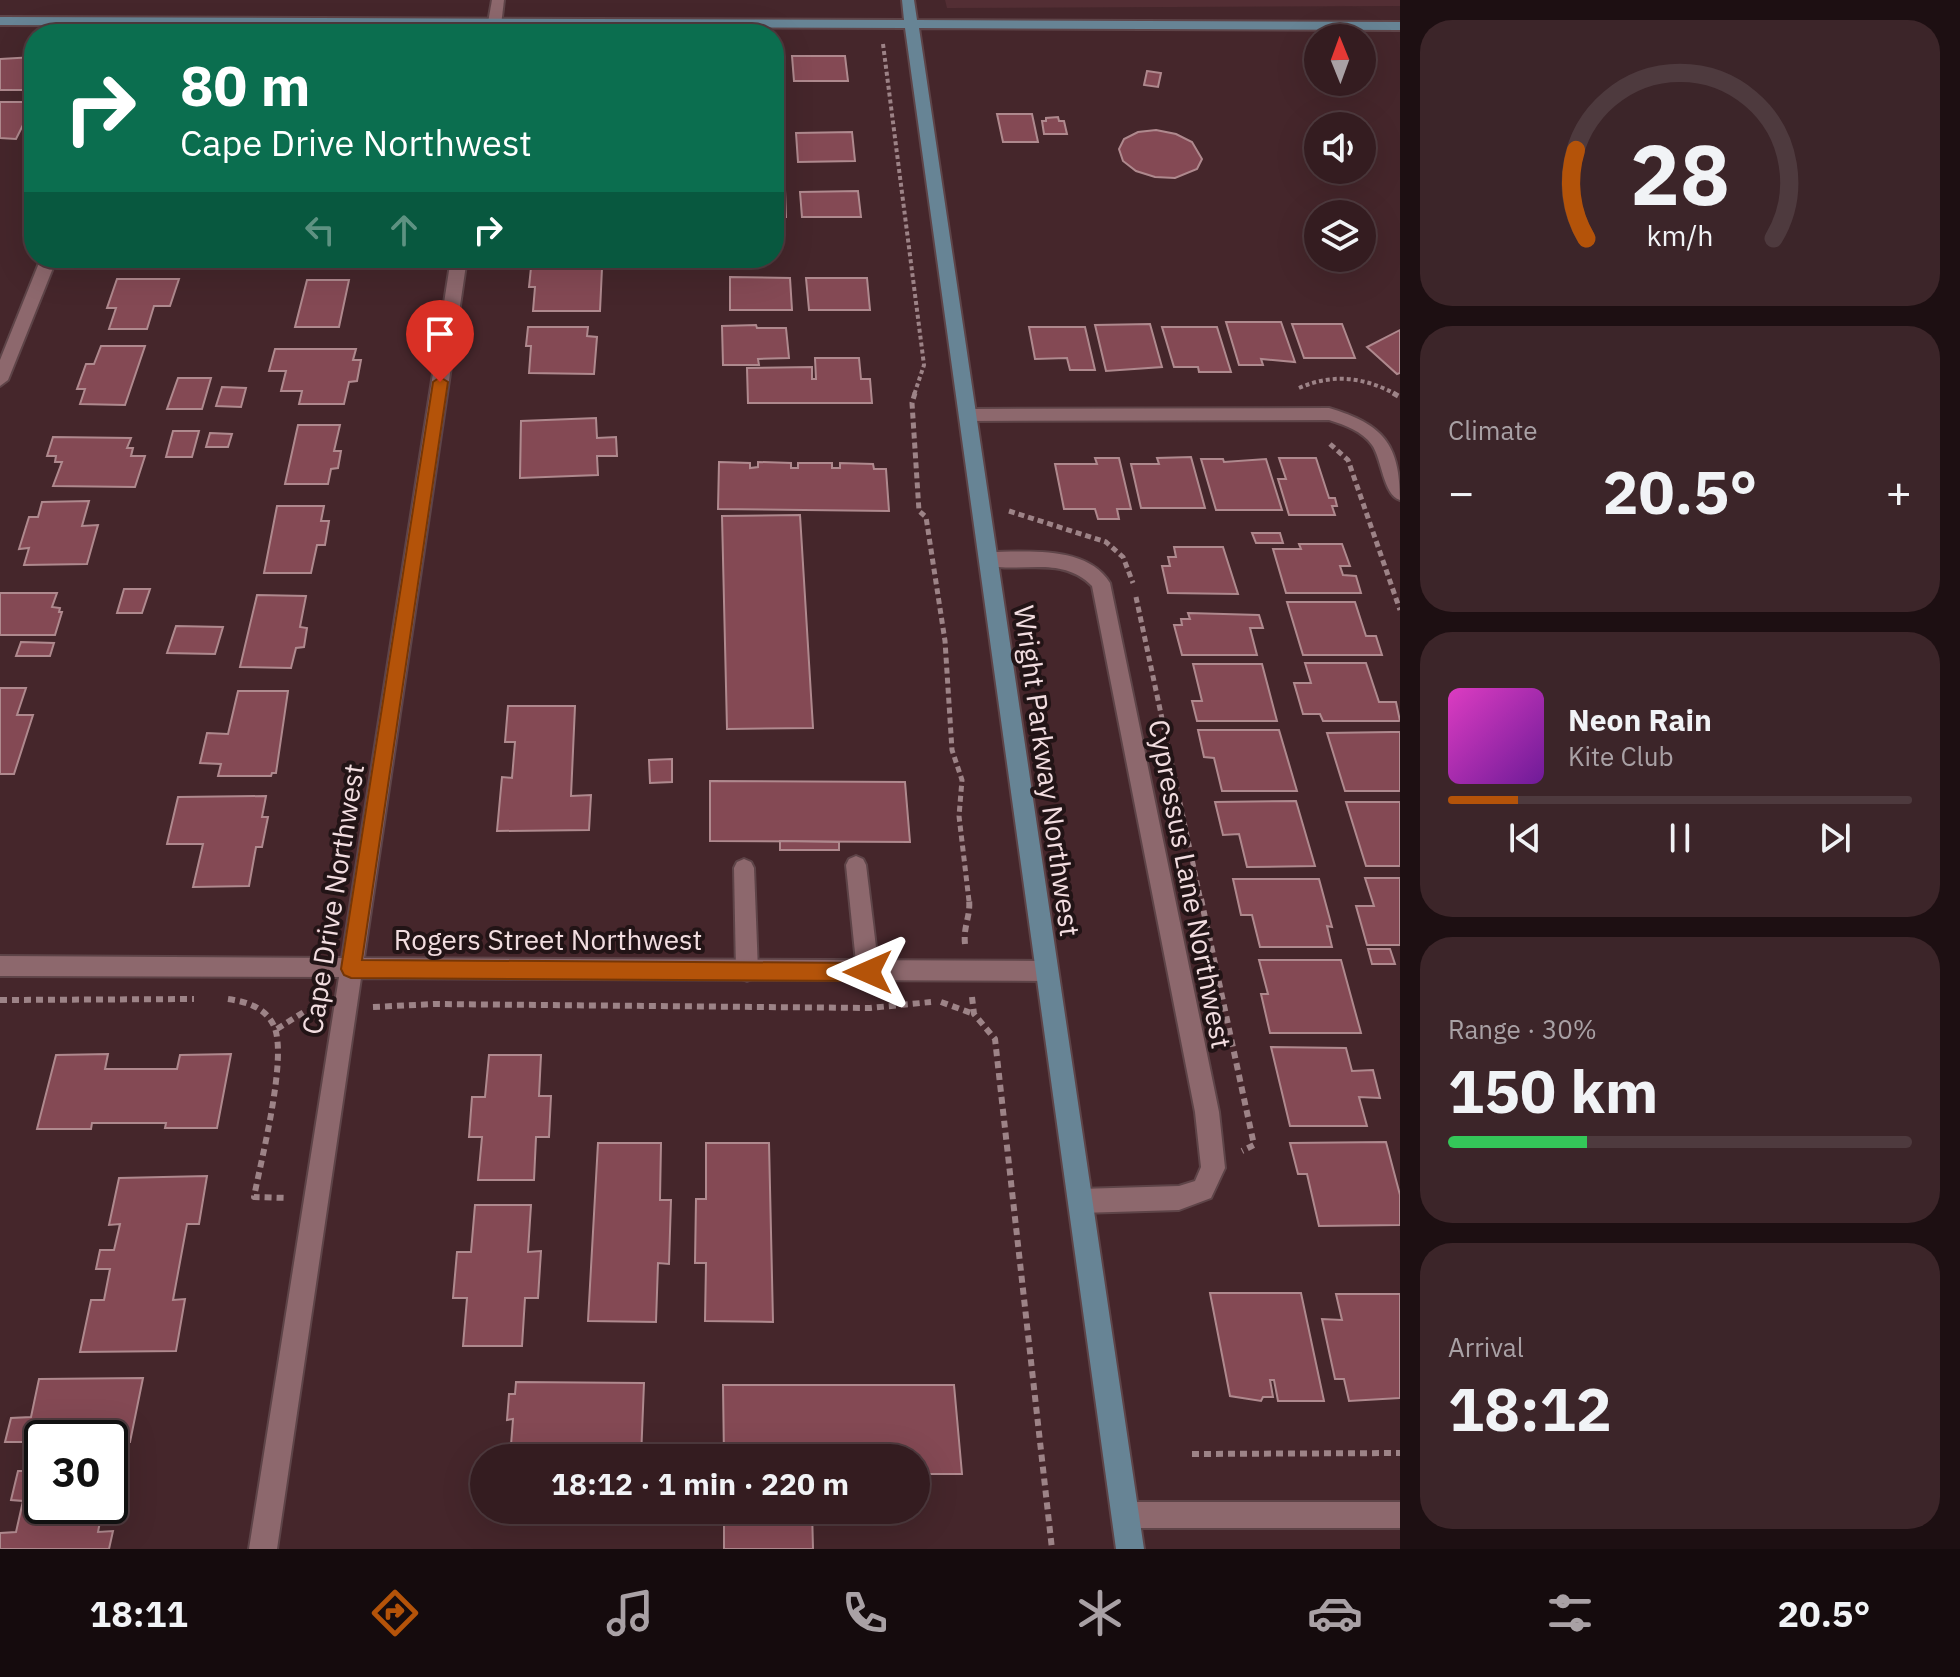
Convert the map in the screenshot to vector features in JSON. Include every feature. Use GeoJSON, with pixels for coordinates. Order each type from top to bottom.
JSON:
{"type":"FeatureCollection","features":[{"type":"Feature","properties":{"kind":"street"},"geometry":{"type":"LineString","coordinates":[[495,24],[498,0]]}},
{"type":"Feature","properties":{"kind":"street","name":"Wright Parkway Northwest"},"geometry":{"type":"LineString","coordinates":[[908,0],[1130,1549]]}},
{"type":"Feature","properties":{"kind":"street"},"geometry":{"type":"LineString","coordinates":[[0,21],[60,24]]}},
{"type":"Feature","properties":{"kind":"street"},"geometry":{"type":"LineString","coordinates":[[784,25],[1400,26]]}},
{"type":"Feature","properties":{"kind":"street"},"geometry":{"type":"LineString","coordinates":[[0,380],[45,268]]}},
{"type":"Feature","properties":{"kind":"street","name":"Cape Drive Northwest"},"geometry":{"type":"LineString","coordinates":[[263,1549],[457,268]]}},
{"type":"Feature","properties":{"kind":"street"},"geometry":{"type":"LineString","coordinates":[[968,415],[1329,414],[1350,419],[1380,440],[1400,494]]}},
{"type":"Feature","properties":{"kind":"street","name":"Cypressus Lane Northwest"},"geometry":{"type":"LineString","coordinates":[[989,559],[1070,562],[1091,571],[1101,583],[1207,1112],[1213,1168],[1203,1190],[1179,1198],[1080,1201]]}},
{"type":"Feature","properties":{"kind":"street"},"geometry":{"type":"LineString","coordinates":[[856,865],[868,972]]}},
{"type":"Feature","properties":{"kind":"street"},"geometry":{"type":"LineString","coordinates":[[744,868],[747,971]]}},
{"type":"Feature","properties":{"kind":"street","name":"Rogers Street Northwest"},"geometry":{"type":"LineString","coordinates":[[0,966],[1047,971]]}},
{"type":"Feature","properties":{"kind":"street"},"geometry":{"type":"LineString","coordinates":[[1125,1515],[1400,1515]]}},
{"type":"Feature","properties":{"kind":"path"},"geometry":{"type":"LineString","coordinates":[[872,24],[873,36],[883,43],[924,365],[912,403],[919,511],[926,517],[940,627],[945,641],[952,750],[962,780],[959,816],[970,911],[963,926],[974,1014]]}},
{"type":"Feature","properties":{"kind":"path"},"geometry":{"type":"LineString","coordinates":[[1326,441],[1348,460],[1400,610]]}},
{"type":"Feature","properties":{"kind":"path"},"geometry":{"type":"LineString","coordinates":[[0,1000],[198,999]]}},
{"type":"Feature","properties":{"kind":"path"},"geometry":{"type":"LineString","coordinates":[[213,999],[245,1000],[256,1004],[277,1029],[280,1041],[254,1197],[317,1198]]}},
{"type":"Feature","properties":{"kind":"path"},"geometry":{"type":"LineString","coordinates":[[277,1029],[307,1010],[434,1004],[870,1008],[941,1002],[974,1014],[995,1039],[1052,1549]]}},
{"type":"Feature","properties":{"kind":"path"},"geometry":{"type":"LineString","coordinates":[[1192,1454],[1400,1453]]}},
{"type":"Feature","properties":{"kind":"shaded area"},"geometry":{"type":"Polygon","coordinates":[[[945,0],[1400,0],[1400,6],[947,8],[945,0]]]}},
{"type":"Feature","properties":{"kind":"building"},"geometry":{"type":"Polygon","coordinates":[[[792,56],[845,56],[848,81],[794,81],[792,56]]]}},
{"type":"Feature","properties":{"kind":"building"},"geometry":{"type":"Polygon","coordinates":[[[24,58],[24,90],[0,90],[0,59],[24,58]]]}},
{"type":"Feature","properties":{"kind":"building"},"geometry":{"type":"Polygon","coordinates":[[[1147,71],[1161,73],[1158,87],[1144,85],[1147,71]]]}},
{"type":"Feature","properties":{"kind":"building"},"geometry":{"type":"Polygon","coordinates":[[[0,102],[24,102],[24,123],[16,139],[0,138],[0,102]]]}},
{"type":"Feature","properties":{"kind":"building"},"geometry":{"type":"Polygon","coordinates":[[[997,114],[1032,114],[1038,142],[1003,142],[997,114]]]}},
{"type":"Feature","properties":{"kind":"building"},"geometry":{"type":"Polygon","coordinates":[[[1058,117],[1059,121],[1064,121],[1067,134],[1044,134],[1042,121],[1058,117]]]}},
{"type":"Feature","properties":{"kind":"building"},"geometry":{"type":"Polygon","coordinates":[[[1156,130],[1176,134],[1192,142],[1202,159],[1197,169],[1175,178],[1155,177],[1136,171],[1123,161],[1119,149],[1124,139],[1138,132],[1156,130]]]}},
{"type":"Feature","properties":{"kind":"building"},"geometry":{"type":"Polygon","coordinates":[[[852,132],[855,161],[798,162],[796,133],[852,132]]]}},
{"type":"Feature","properties":{"kind":"building"},"geometry":{"type":"Polygon","coordinates":[[[784,190],[785,190],[784,217],[784,190]]]}},
{"type":"Feature","properties":{"kind":"building"},"geometry":{"type":"Polygon","coordinates":[[[858,191],[861,217],[802,217],[800,192],[858,191]]]}},
{"type":"Feature","properties":{"kind":"building"},"geometry":{"type":"Polygon","coordinates":[[[531,268],[602,268],[600,311],[533,311],[535,287],[529,287],[531,268]]]}},
{"type":"Feature","properties":{"kind":"building"},"geometry":{"type":"Polygon","coordinates":[[[730,277],[790,278],[792,310],[730,310],[730,277]]]}},
{"type":"Feature","properties":{"kind":"building"},"geometry":{"type":"Polygon","coordinates":[[[806,278],[867,278],[870,310],[809,310],[806,278]]]}},
{"type":"Feature","properties":{"kind":"building"},"geometry":{"type":"Polygon","coordinates":[[[117,279],[179,279],[170,306],[154,306],[147,329],[109,329],[116,308],[107,308],[117,279]]]}},
{"type":"Feature","properties":{"kind":"building"},"geometry":{"type":"Polygon","coordinates":[[[307,280],[349,280],[339,327],[295,327],[307,280]]]}},
{"type":"Feature","properties":{"kind":"building"},"geometry":{"type":"Polygon","coordinates":[[[1226,322],[1281,322],[1295,362],[1261,359],[1263,365],[1239,365],[1226,322]]]}},
{"type":"Feature","properties":{"kind":"building"},"geometry":{"type":"Polygon","coordinates":[[[1150,324],[1162,367],[1106,371],[1095,325],[1150,324]]]}},
{"type":"Feature","properties":{"kind":"building"},"geometry":{"type":"Polygon","coordinates":[[[1292,324],[1342,324],[1355,358],[1304,358],[1292,324]]]}},
{"type":"Feature","properties":{"kind":"building"},"geometry":{"type":"Polygon","coordinates":[[[756,325],[757,328],[786,328],[789,358],[758,359],[759,365],[723,365],[722,326],[756,325]]]}},
{"type":"Feature","properties":{"kind":"building"},"geometry":{"type":"Polygon","coordinates":[[[528,327],[588,327],[587,336],[597,337],[594,374],[529,373],[531,346],[526,346],[528,327]]]}},
{"type":"Feature","properties":{"kind":"building"},"geometry":{"type":"Polygon","coordinates":[[[1029,327],[1085,327],[1095,370],[1070,370],[1067,358],[1035,359],[1029,327]]]}},
{"type":"Feature","properties":{"kind":"building"},"geometry":{"type":"Polygon","coordinates":[[[1162,327],[1217,327],[1231,372],[1199,372],[1198,367],[1174,367],[1162,327]]]}},
{"type":"Feature","properties":{"kind":"building"},"geometry":{"type":"Polygon","coordinates":[[[1400,330],[1400,373],[1397,374],[1367,347],[1400,330]]]}},
{"type":"Feature","properties":{"kind":"building"},"geometry":{"type":"Polygon","coordinates":[[[101,346],[145,346],[125,405],[80,404],[85,389],[77,389],[86,364],[94,364],[101,346]]]}},
{"type":"Feature","properties":{"kind":"building"},"geometry":{"type":"Polygon","coordinates":[[[275,349],[356,349],[353,360],[361,360],[357,381],[349,382],[344,404],[299,404],[302,391],[281,391],[286,371],[269,371],[275,349]]]}},
{"type":"Feature","properties":{"kind":"building"},"geometry":{"type":"Polygon","coordinates":[[[815,358],[859,358],[861,379],[870,379],[872,403],[748,403],[747,368],[812,367],[812,379],[816,379],[815,358]]]}},
{"type":"Feature","properties":{"kind":"building"},"geometry":{"type":"Polygon","coordinates":[[[178,378],[211,378],[202,409],[167,409],[178,378]]]}},
{"type":"Feature","properties":{"kind":"building"},"geometry":{"type":"Polygon","coordinates":[[[222,387],[246,388],[241,407],[216,406],[222,387]]]}},
{"type":"Feature","properties":{"kind":"building"},"geometry":{"type":"Polygon","coordinates":[[[596,418],[597,438],[616,437],[617,456],[597,456],[598,475],[520,478],[521,421],[596,418]]]}},
{"type":"Feature","properties":{"kind":"building"},"geometry":{"type":"Polygon","coordinates":[[[298,425],[340,425],[334,451],[341,451],[338,468],[331,469],[328,484],[285,484],[298,425]]]}},
{"type":"Feature","properties":{"kind":"building"},"geometry":{"type":"Polygon","coordinates":[[[173,431],[199,431],[192,457],[166,457],[173,431]]]}},
{"type":"Feature","properties":{"kind":"building"},"geometry":{"type":"Polygon","coordinates":[[[210,433],[232,434],[228,447],[206,447],[210,433]]]}},
{"type":"Feature","properties":{"kind":"building"},"geometry":{"type":"Polygon","coordinates":[[[53,437],[131,438],[127,448],[133,448],[131,456],[145,456],[135,487],[53,486],[62,462],[55,462],[56,456],[47,456],[53,437]]]}},
{"type":"Feature","properties":{"kind":"building"},"geometry":{"type":"Polygon","coordinates":[[[1191,457],[1205,508],[1141,508],[1131,464],[1159,464],[1157,458],[1191,457]]]}},
{"type":"Feature","properties":{"kind":"building"},"geometry":{"type":"Polygon","coordinates":[[[1095,458],[1119,458],[1131,509],[1117,509],[1119,519],[1098,519],[1095,509],[1064,509],[1055,464],[1097,464],[1095,458]]]}},
{"type":"Feature","properties":{"kind":"building"},"geometry":{"type":"Polygon","coordinates":[[[1279,458],[1316,458],[1329,498],[1335,498],[1337,506],[1332,506],[1335,515],[1289,515],[1278,479],[1286,479],[1279,458]]]}},
{"type":"Feature","properties":{"kind":"building"},"geometry":{"type":"Polygon","coordinates":[[[1201,459],[1223,459],[1224,462],[1266,459],[1282,510],[1216,510],[1201,459]]]}},
{"type":"Feature","properties":{"kind":"building"},"geometry":{"type":"Polygon","coordinates":[[[719,462],[750,463],[750,468],[758,467],[758,462],[791,463],[791,468],[798,468],[798,463],[832,463],[832,468],[840,468],[840,463],[873,464],[874,469],[886,469],[889,511],[718,509],[719,462]]]}},
{"type":"Feature","properties":{"kind":"building"},"geometry":{"type":"Polygon","coordinates":[[[89,501],[82,526],[98,525],[87,564],[24,565],[29,548],[19,549],[29,517],[38,517],[42,502],[89,501]]]}},
{"type":"Feature","properties":{"kind":"building"},"geometry":{"type":"Polygon","coordinates":[[[277,506],[324,506],[321,521],[329,521],[325,545],[317,545],[311,573],[264,573],[277,506]]]}},
{"type":"Feature","properties":{"kind":"building"},"geometry":{"type":"Polygon","coordinates":[[[800,515],[813,728],[727,729],[722,516],[800,515]]]}},
{"type":"Feature","properties":{"kind":"building"},"geometry":{"type":"Polygon","coordinates":[[[1252,533],[1280,533],[1283,543],[1256,543],[1252,533]]]}},
{"type":"Feature","properties":{"kind":"building"},"geometry":{"type":"Polygon","coordinates":[[[1299,544],[1342,544],[1350,566],[1340,566],[1343,575],[1356,576],[1361,593],[1286,593],[1273,549],[1301,549],[1299,544]]]}},
{"type":"Feature","properties":{"kind":"building"},"geometry":{"type":"Polygon","coordinates":[[[1174,547],[1223,547],[1238,594],[1168,593],[1162,566],[1170,566],[1168,557],[1176,557],[1174,547]]]}},
{"type":"Feature","properties":{"kind":"building"},"geometry":{"type":"Polygon","coordinates":[[[124,589],[150,589],[142,613],[117,613],[124,589]]]}},
{"type":"Feature","properties":{"kind":"building"},"geometry":{"type":"Polygon","coordinates":[[[0,593],[57,593],[52,607],[60,608],[59,612],[62,612],[55,635],[0,635],[0,593]]]}},
{"type":"Feature","properties":{"kind":"building"},"geometry":{"type":"Polygon","coordinates":[[[257,595],[306,596],[300,627],[307,628],[304,647],[296,648],[291,668],[240,667],[257,595]]]}},
{"type":"Feature","properties":{"kind":"building"},"geometry":{"type":"Polygon","coordinates":[[[1287,602],[1355,602],[1366,636],[1376,636],[1382,655],[1303,655],[1287,602]]]}},
{"type":"Feature","properties":{"kind":"building"},"geometry":{"type":"Polygon","coordinates":[[[1188,613],[1259,615],[1263,628],[1250,628],[1257,655],[1182,655],[1174,625],[1182,625],[1181,619],[1190,619],[1188,613]]]}},
{"type":"Feature","properties":{"kind":"building"},"geometry":{"type":"Polygon","coordinates":[[[176,626],[223,627],[215,654],[167,653],[176,626]]]}},
{"type":"Feature","properties":{"kind":"building"},"geometry":{"type":"Polygon","coordinates":[[[21,642],[54,643],[50,656],[16,656],[21,642]]]}},
{"type":"Feature","properties":{"kind":"building"},"geometry":{"type":"Polygon","coordinates":[[[1305,663],[1366,663],[1379,702],[1396,702],[1400,721],[1323,721],[1320,714],[1303,714],[1294,683],[1311,683],[1305,663]]]}},
{"type":"Feature","properties":{"kind":"building"},"geometry":{"type":"Polygon","coordinates":[[[1193,664],[1262,664],[1277,721],[1197,721],[1192,701],[1202,701],[1193,664]]]}},
{"type":"Feature","properties":{"kind":"building"},"geometry":{"type":"Polygon","coordinates":[[[0,688],[26,688],[17,715],[33,715],[14,774],[0,774],[0,688]]]}},
{"type":"Feature","properties":{"kind":"building"},"geometry":{"type":"Polygon","coordinates":[[[238,691],[288,691],[276,773],[271,776],[218,776],[221,764],[200,763],[207,733],[228,734],[238,691]]]}},
{"type":"Feature","properties":{"kind":"building"},"geometry":{"type":"Polygon","coordinates":[[[508,706],[575,706],[571,796],[591,795],[589,830],[497,831],[502,777],[512,778],[515,742],[505,742],[508,706]]]}},
{"type":"Feature","properties":{"kind":"building"},"geometry":{"type":"Polygon","coordinates":[[[1198,730],[1279,730],[1297,791],[1222,791],[1214,758],[1204,757],[1198,730]]]}},
{"type":"Feature","properties":{"kind":"building"},"geometry":{"type":"Polygon","coordinates":[[[1400,732],[1400,791],[1345,791],[1327,733],[1400,732]]]}},
{"type":"Feature","properties":{"kind":"building"},"geometry":{"type":"Polygon","coordinates":[[[672,759],[672,782],[650,783],[649,760],[672,759]]]}},
{"type":"Feature","properties":{"kind":"building"},"geometry":{"type":"Polygon","coordinates":[[[710,781],[905,782],[910,842],[710,841],[710,781]]]}},
{"type":"Feature","properties":{"kind":"building"},"geometry":{"type":"Polygon","coordinates":[[[266,796],[262,817],[268,817],[262,847],[256,847],[249,886],[193,887],[203,844],[167,844],[178,797],[266,796]]]}},
{"type":"Feature","properties":{"kind":"building"},"geometry":{"type":"Polygon","coordinates":[[[1296,801],[1315,866],[1247,867],[1239,834],[1223,835],[1215,802],[1296,801]]]}},
{"type":"Feature","properties":{"kind":"building"},"geometry":{"type":"Polygon","coordinates":[[[1346,802],[1400,802],[1400,866],[1366,866],[1346,802]]]}},
{"type":"Feature","properties":{"kind":"building"},"geometry":{"type":"Polygon","coordinates":[[[780,841],[839,842],[839,850],[780,850],[780,841]]]}},
{"type":"Feature","properties":{"kind":"building"},"geometry":{"type":"Polygon","coordinates":[[[1365,878],[1400,878],[1400,945],[1367,945],[1356,906],[1374,906],[1365,878]]]}},
{"type":"Feature","properties":{"kind":"building"},"geometry":{"type":"Polygon","coordinates":[[[1233,879],[1319,879],[1332,927],[1327,926],[1332,947],[1260,947],[1252,915],[1241,915],[1233,879]]]}},
{"type":"Feature","properties":{"kind":"building"},"geometry":{"type":"Polygon","coordinates":[[[1368,949],[1390,949],[1395,964],[1372,964],[1368,949]]]}},
{"type":"Feature","properties":{"kind":"building"},"geometry":{"type":"Polygon","coordinates":[[[1259,960],[1341,960],[1361,1033],[1270,1033],[1261,994],[1268,994],[1259,960]]]}},
{"type":"Feature","properties":{"kind":"building"},"geometry":{"type":"Polygon","coordinates":[[[1271,1047],[1346,1048],[1352,1071],[1373,1070],[1380,1098],[1359,1097],[1367,1126],[1290,1126],[1271,1047]]]}},
{"type":"Feature","properties":{"kind":"building"},"geometry":{"type":"Polygon","coordinates":[[[108,1054],[105,1069],[177,1069],[180,1055],[231,1054],[217,1128],[165,1128],[166,1123],[92,1123],[91,1129],[37,1129],[56,1055],[108,1054]]]}},
{"type":"Feature","properties":{"kind":"building"},"geometry":{"type":"Polygon","coordinates":[[[489,1055],[541,1055],[539,1096],[551,1096],[549,1137],[536,1137],[534,1180],[478,1180],[482,1137],[469,1137],[472,1097],[485,1097],[489,1055]]]}},
{"type":"Feature","properties":{"kind":"building"},"geometry":{"type":"Polygon","coordinates":[[[1386,1142],[1400,1195],[1400,1225],[1319,1226],[1307,1174],[1298,1174],[1290,1143],[1386,1142]]]}},
{"type":"Feature","properties":{"kind":"building"},"geometry":{"type":"Polygon","coordinates":[[[598,1143],[661,1143],[660,1200],[671,1200],[669,1264],[658,1263],[656,1322],[588,1321],[598,1143]]]}},
{"type":"Feature","properties":{"kind":"building"},"geometry":{"type":"Polygon","coordinates":[[[706,1143],[769,1143],[773,1322],[705,1321],[706,1263],[695,1263],[696,1199],[706,1199],[706,1143]]]}},
{"type":"Feature","properties":{"kind":"building"},"geometry":{"type":"Polygon","coordinates":[[[207,1176],[199,1224],[187,1224],[173,1300],[185,1299],[176,1351],[80,1352],[91,1300],[104,1300],[110,1269],[96,1269],[100,1250],[114,1250],[120,1224],[109,1225],[119,1178],[207,1176]]]}},
{"type":"Feature","properties":{"kind":"building"},"geometry":{"type":"Polygon","coordinates":[[[475,1205],[531,1205],[528,1252],[541,1251],[538,1298],[525,1298],[522,1346],[463,1346],[467,1298],[453,1298],[457,1252],[471,1252],[475,1205]]]}},
{"type":"Feature","properties":{"kind":"building"},"geometry":{"type":"Polygon","coordinates":[[[1210,1293],[1301,1293],[1324,1401],[1278,1401],[1274,1380],[1270,1380],[1273,1397],[1263,1397],[1261,1401],[1230,1396],[1210,1293]]]}},
{"type":"Feature","properties":{"kind":"building"},"geometry":{"type":"Polygon","coordinates":[[[1336,1294],[1400,1294],[1400,1398],[1349,1401],[1344,1379],[1335,1379],[1322,1319],[1342,1320],[1336,1294]]]}},
{"type":"Feature","properties":{"kind":"building"},"geometry":{"type":"Polygon","coordinates":[[[143,1378],[130,1442],[128,1420],[24,1420],[24,1442],[5,1442],[11,1418],[31,1417],[39,1379],[143,1378]]]}},
{"type":"Feature","properties":{"kind":"building"},"geometry":{"type":"Polygon","coordinates":[[[516,1382],[644,1383],[642,1444],[511,1444],[513,1419],[507,1420],[509,1394],[515,1394],[516,1382]]]}},
{"type":"Feature","properties":{"kind":"building"},"geometry":{"type":"Polygon","coordinates":[[[723,1385],[954,1385],[962,1474],[930,1474],[930,1444],[724,1444],[723,1385]]]}},
{"type":"Feature","properties":{"kind":"building"},"geometry":{"type":"Polygon","coordinates":[[[18,1471],[24,1471],[24,1524],[100,1524],[98,1532],[113,1531],[109,1549],[0,1549],[0,1533],[16,1532],[23,1501],[11,1500],[18,1471]]]}},
{"type":"Feature","properties":{"kind":"building"},"geometry":{"type":"Polygon","coordinates":[[[724,1524],[812,1524],[813,1549],[724,1549],[724,1524]]]}},
{"type":"Feature","properties":{"kind":"route"},"geometry":{"type":"LineString","coordinates":[[440,382],[351,969],[868,972]]}}]}
